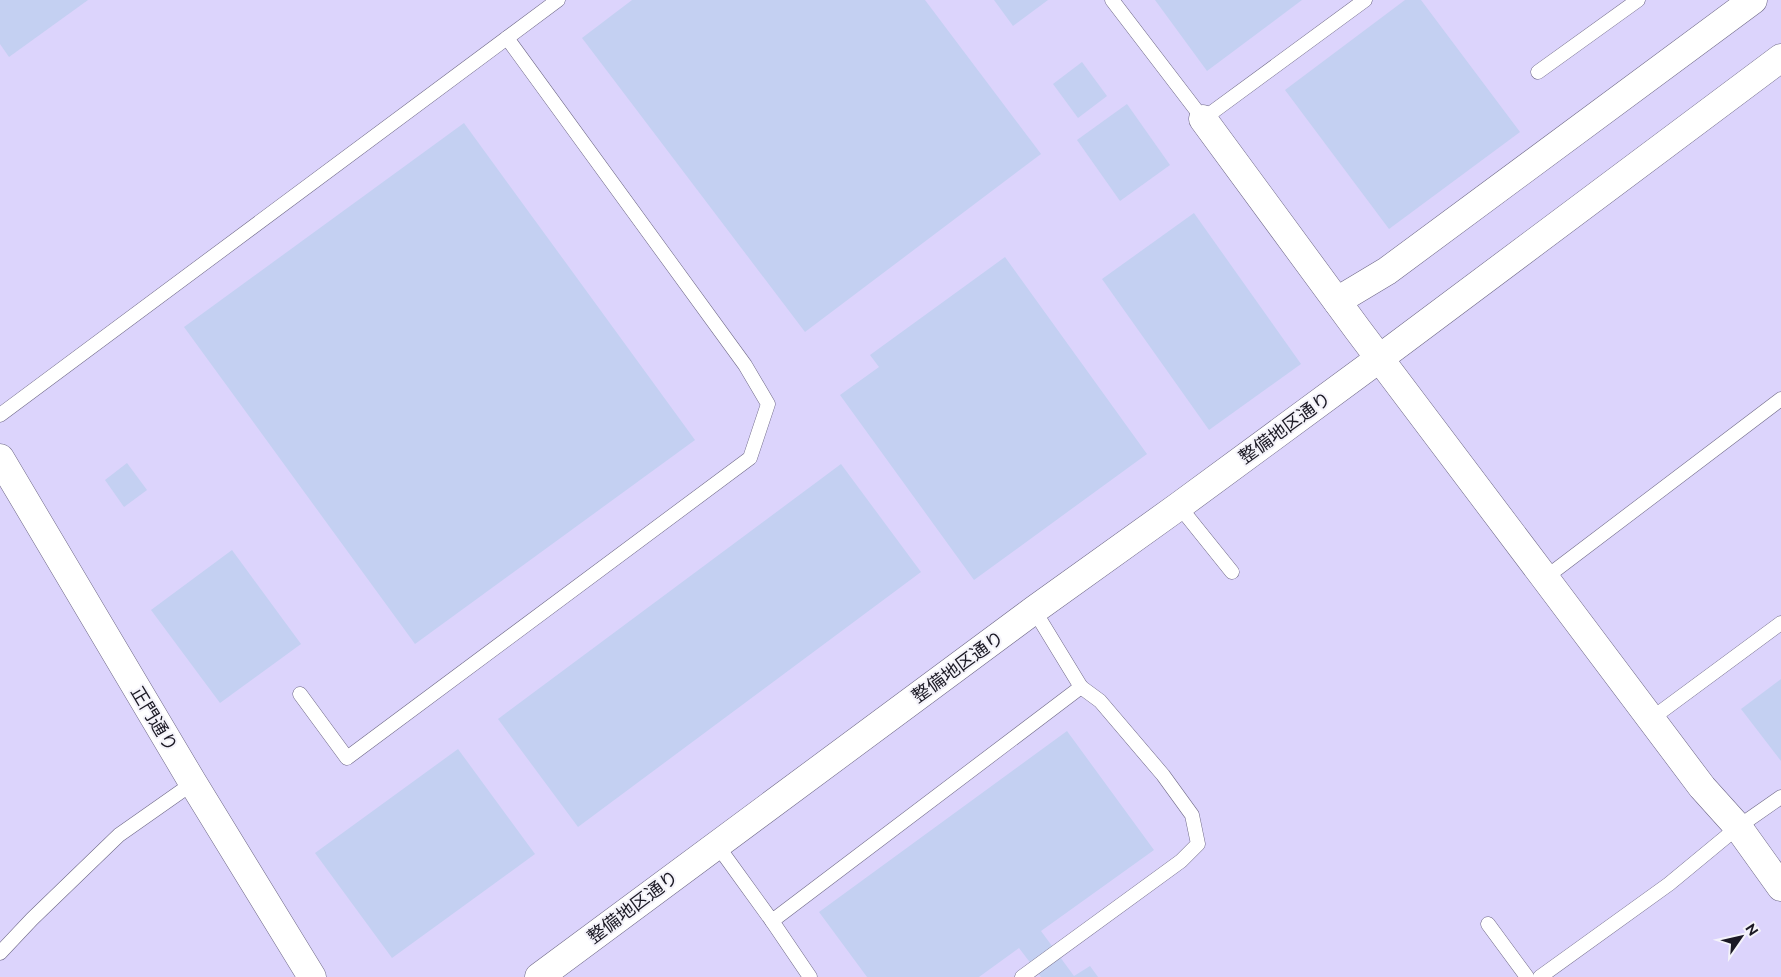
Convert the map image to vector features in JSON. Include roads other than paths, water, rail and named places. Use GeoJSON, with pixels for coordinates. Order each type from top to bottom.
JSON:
{"type":"FeatureCollection","features":[{"type":"Feature","properties":{"kind":"street"},"geometry":{"type":"LineString","coordinates":[[1337,301],[1387,271],[1753,0]]}},
{"type":"Feature","properties":{"kind":"street","name":"整備地区通り"},"geometry":{"type":"LineString","coordinates":[[539,977],[1034,610],[1380,358],[1781,58]]}},
{"type":"Feature","properties":{"kind":"street"},"geometry":{"type":"LineString","coordinates":[[1203,119],[1337,301],[1702,787],[1738,827],[1781,887]]}},
{"type":"Feature","properties":{"kind":"street","name":"正門通り"},"geometry":{"type":"LineString","coordinates":[[0,458],[193,783],[312,977]]}},
{"type":"Feature","properties":{"kind":"lane"},"geometry":{"type":"LineString","coordinates":[[0,415],[558,0]]}},
{"type":"Feature","properties":{"kind":"lane"},"geometry":{"type":"LineString","coordinates":[[1112,0],[1203,119],[1364,0]]}},
{"type":"Feature","properties":{"kind":"lane"},"geometry":{"type":"LineString","coordinates":[[1538,72],[1638,0]]}},
{"type":"Feature","properties":{"kind":"lane"},"geometry":{"type":"LineString","coordinates":[[300,694],[348,758],[750,458],[768,404],[744,365],[507,38]]}},
{"type":"Feature","properties":{"kind":"lane"},"geometry":{"type":"LineString","coordinates":[[1545,578],[1781,398]]}},
{"type":"Feature","properties":{"kind":"lane"},"geometry":{"type":"LineString","coordinates":[[1179,506],[1232,572]]}},
{"type":"Feature","properties":{"kind":"lane"},"geometry":{"type":"LineString","coordinates":[[1022,977],[1181,861],[1198,844],[1192,815],[1163,775],[1100,701],[1081,687],[1034,610]]}},
{"type":"Feature","properties":{"kind":"lane"},"geometry":{"type":"LineString","coordinates":[[1651,719],[1781,623]]}},
{"type":"Feature","properties":{"kind":"lane"},"geometry":{"type":"LineString","coordinates":[[772,921],[1081,687]]}},
{"type":"Feature","properties":{"kind":"lane"},"geometry":{"type":"LineString","coordinates":[[0,953],[32,919],[119,835],[193,783]]}},
{"type":"Feature","properties":{"kind":"lane"},"geometry":{"type":"LineString","coordinates":[[1540,977],[1669,884],[1738,827],[1781,797]]}},
{"type":"Feature","properties":{"kind":"lane"},"geometry":{"type":"LineString","coordinates":[[717,844],[810,977]]}},
{"type":"Feature","properties":{"kind":"lane"},"geometry":{"type":"LineString","coordinates":[[1488,924],[1526,977]]}}]}
